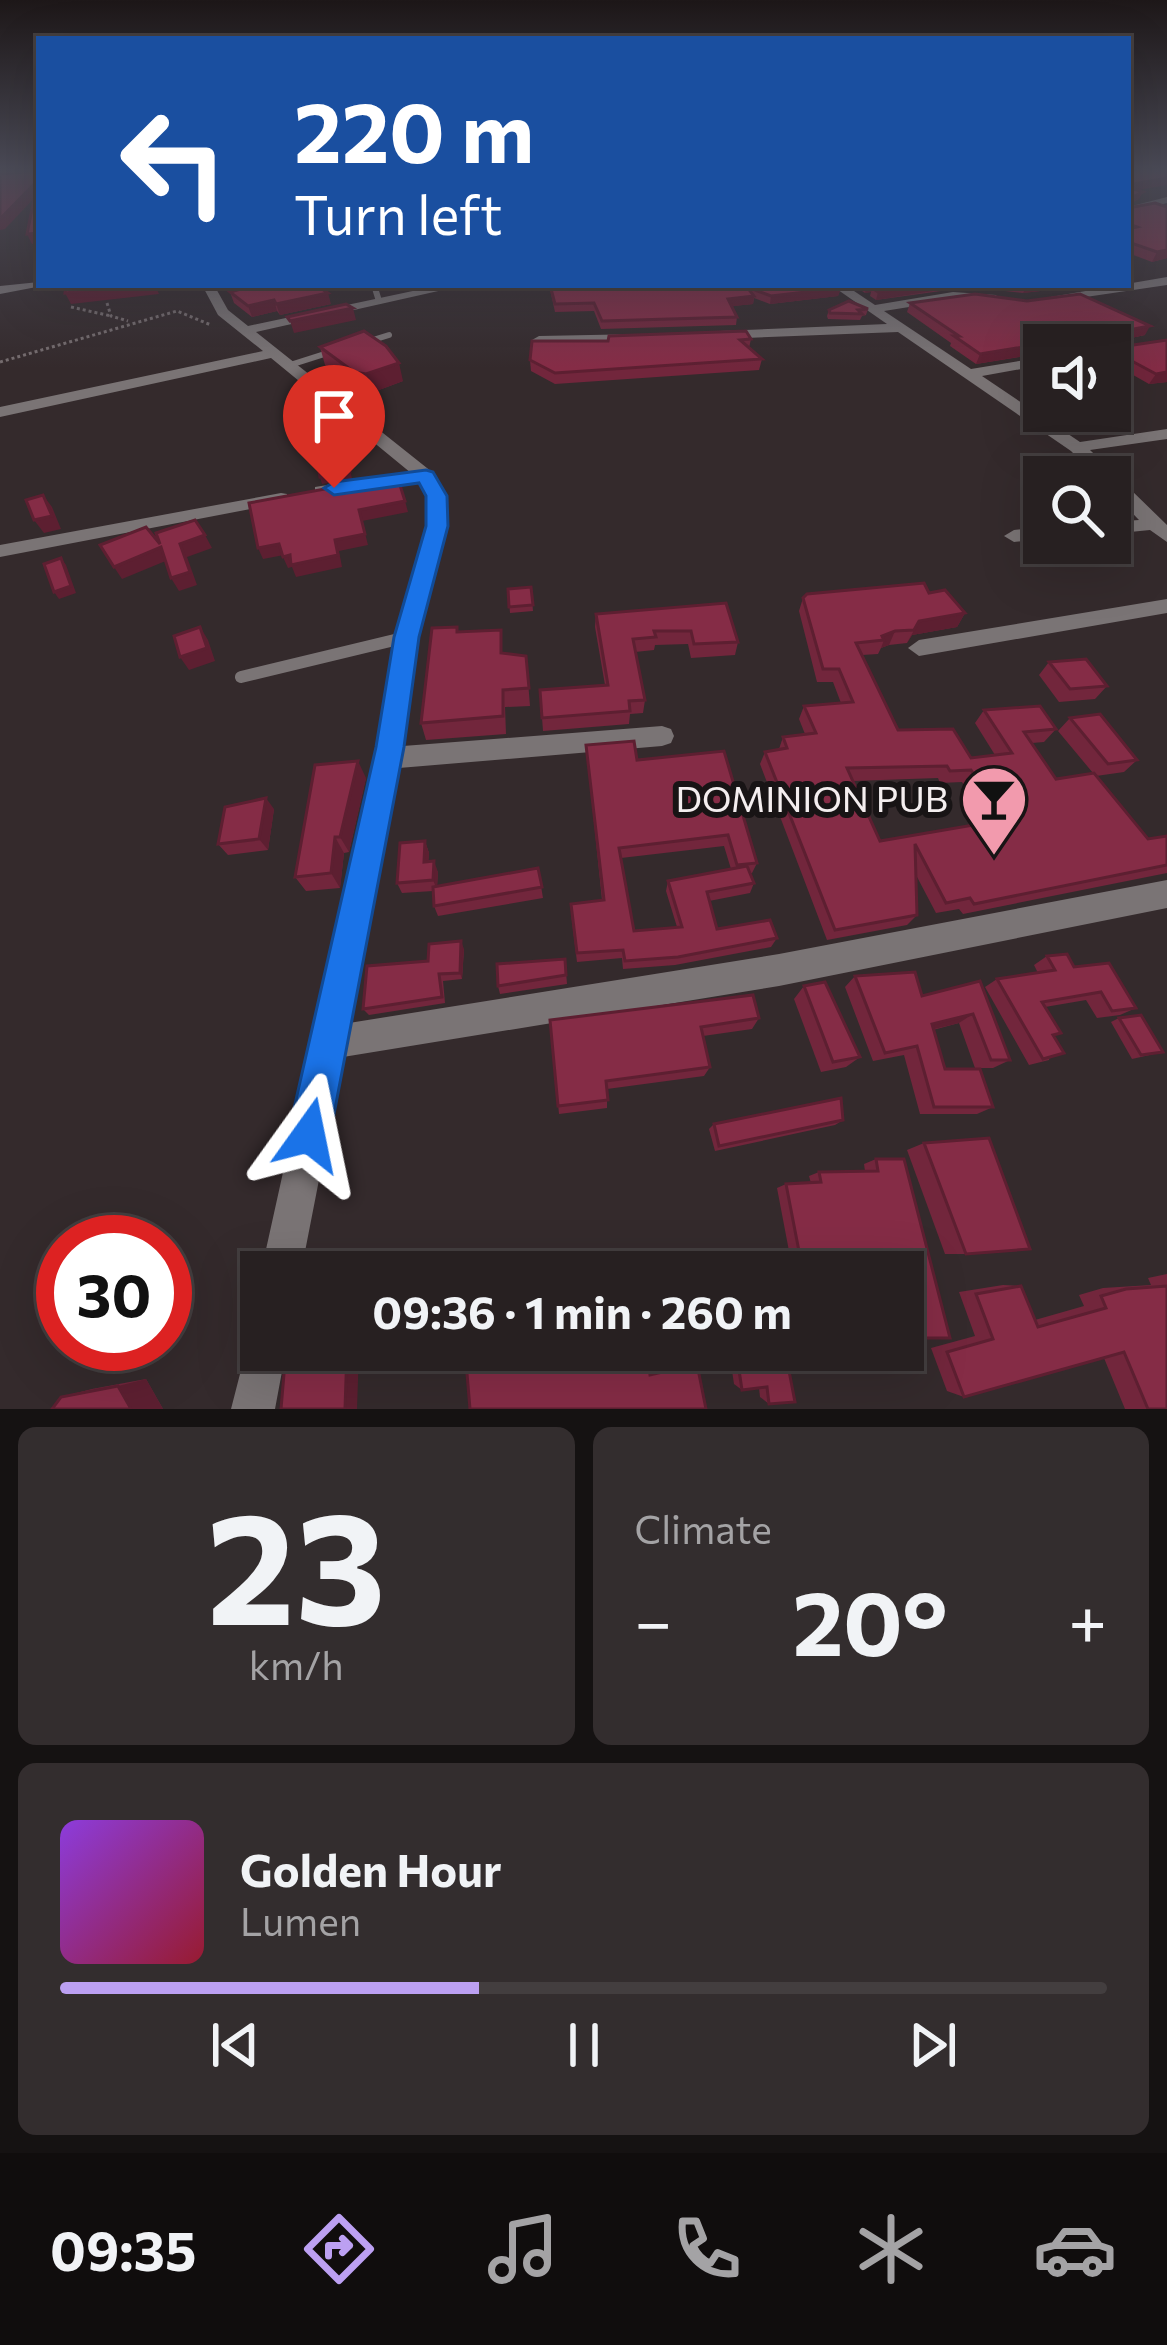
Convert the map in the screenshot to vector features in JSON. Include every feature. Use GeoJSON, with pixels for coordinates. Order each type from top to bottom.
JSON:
{"type":"FeatureCollection","features":[{"type":"Feature","properties":{"kind":"street"},"geometry":{"type":"LineString","coordinates":[[1131,286],[1167,281]]}},
{"type":"Feature","properties":{"kind":"street"},"geometry":{"type":"LineString","coordinates":[[0,290],[36,286]]}},
{"type":"Feature","properties":{"kind":"street"},"geometry":{"type":"LineString","coordinates":[[210,288],[223,312],[426,476],[436,496],[437,526],[406,637],[388,758],[285,1251]]}},
{"type":"Feature","properties":{"kind":"street"},"geometry":{"type":"LineString","coordinates":[[246,330],[444,288]]}},
{"type":"Feature","properties":{"kind":"street"},"geometry":{"type":"LineString","coordinates":[[840,288],[1085,456]]}},
{"type":"Feature","properties":{"kind":"street"},"geometry":{"type":"LineString","coordinates":[[1023,302],[1119,288]]}},
{"type":"Feature","properties":{"kind":"street"},"geometry":{"type":"LineString","coordinates":[[872,309],[953,296],[1006,300]]}},
{"type":"Feature","properties":{"kind":"street"},"geometry":{"type":"LineString","coordinates":[[693,336],[898,328]]}},
{"type":"Feature","properties":{"kind":"street"},"geometry":{"type":"LineString","coordinates":[[539,340],[649,337]]}},
{"type":"Feature","properties":{"kind":"street"},"geometry":{"type":"LineString","coordinates":[[0,412],[282,358]]}},
{"type":"Feature","properties":{"kind":"street"},"geometry":{"type":"LineString","coordinates":[[969,374],[1023,365]]}},
{"type":"Feature","properties":{"kind":"street"},"geometry":{"type":"LineString","coordinates":[[1076,447],[1167,434]]}},
{"type":"Feature","properties":{"kind":"street"},"geometry":{"type":"LineString","coordinates":[[0,551],[334,488],[426,476]]}},
{"type":"Feature","properties":{"kind":"street"},"geometry":{"type":"LineString","coordinates":[[1131,501],[1161,530]]}},
{"type":"Feature","properties":{"kind":"street"},"geometry":{"type":"LineString","coordinates":[[1131,529],[1161,530]]}},
{"type":"Feature","properties":{"kind":"street"},"geometry":{"type":"LineString","coordinates":[[1014,536],[1023,535]]}},
{"type":"Feature","properties":{"kind":"street"},"geometry":{"type":"LineString","coordinates":[[919,648],[1167,606]]}},
{"type":"Feature","properties":{"kind":"street"},"geometry":{"type":"LineString","coordinates":[[388,758],[662,736]]}},
{"type":"Feature","properties":{"kind":"street"},"geometry":{"type":"LineString","coordinates":[[328,1043],[779,970],[1167,894]]}},
{"type":"Feature","properties":{"kind":"street"},"geometry":{"type":"LineString","coordinates":[[253,1409],[261,1371]]}},
{"type":"Feature","properties":{"kind":"lane"},"geometry":{"type":"LineString","coordinates":[[375,288],[379,302]]}},
{"type":"Feature","properties":{"kind":"lane"},"geometry":{"type":"LineString","coordinates":[[282,358],[389,335]]}},
{"type":"Feature","properties":{"kind":"lane"},"geometry":{"type":"LineString","coordinates":[[242,677],[406,637]]}},
{"type":"Feature","properties":{"kind":"path"},"geometry":{"type":"LineString","coordinates":[[106,303],[111,316]]}},
{"type":"Feature","properties":{"kind":"path"},"geometry":{"type":"LineString","coordinates":[[71,307],[128,321]]}},
{"type":"Feature","properties":{"kind":"path"},"geometry":{"type":"LineString","coordinates":[[0,362],[177,310],[199,324],[246,330]]}},
{"type":"Feature","properties":{"kind":"building"},"geometry":{"type":"Polygon","coordinates":[[[1131,236],[1167,236],[1167,250],[1157,252],[1131,243],[1131,236]]]}},
{"type":"Feature","properties":{"kind":"building"},"geometry":{"type":"Polygon","coordinates":[[[66,288],[111,288],[65,293],[66,288]]]}},
{"type":"Feature","properties":{"kind":"building"},"geometry":{"type":"Polygon","coordinates":[[[320,288],[328,293],[248,306],[230,292],[320,288]]]}},
{"type":"Feature","properties":{"kind":"building"},"geometry":{"type":"Polygon","coordinates":[[[551,288],[748,288],[754,296],[728,299],[737,317],[602,321],[594,303],[555,304],[551,288]]]}},
{"type":"Feature","properties":{"kind":"building"},"geometry":{"type":"Polygon","coordinates":[[[750,288],[841,288],[771,296],[750,288]]]}},
{"type":"Feature","properties":{"kind":"building"},"geometry":{"type":"Polygon","coordinates":[[[975,294],[1027,301],[1080,294],[1150,326],[1131,330],[1131,324],[1023,324],[1023,347],[980,354],[910,303],[975,294]]]}},
{"type":"Feature","properties":{"kind":"building"},"geometry":{"type":"Polygon","coordinates":[[[849,301],[868,309],[858,310],[862,314],[830,313],[829,310],[849,301]]]}},
{"type":"Feature","properties":{"kind":"building"},"geometry":{"type":"Polygon","coordinates":[[[346,304],[353,308],[290,321],[287,317],[346,304]]]}},
{"type":"Feature","properties":{"kind":"building"},"geometry":{"type":"Polygon","coordinates":[[[364,331],[386,346],[399,363],[366,374],[354,372],[320,347],[364,331]]]}},
{"type":"Feature","properties":{"kind":"building"},"geometry":{"type":"Polygon","coordinates":[[[746,331],[751,339],[740,340],[762,359],[555,373],[530,360],[532,341],[746,331]]]}},
{"type":"Feature","properties":{"kind":"building"},"geometry":{"type":"Polygon","coordinates":[[[1167,340],[1167,372],[1156,374],[1131,361],[1131,345],[1167,340]]]}},
{"type":"Feature","properties":{"kind":"building"},"geometry":{"type":"Polygon","coordinates":[[[347,455],[350,472],[320,477],[317,460],[347,455]]]}},
{"type":"Feature","properties":{"kind":"building"},"geometry":{"type":"Polygon","coordinates":[[[399,482],[405,501],[359,510],[365,534],[335,540],[338,555],[291,565],[290,555],[283,557],[279,544],[258,548],[249,503],[352,484],[353,488],[399,482]]]}},
{"type":"Feature","properties":{"kind":"building"},"geometry":{"type":"Polygon","coordinates":[[[43,495],[52,516],[34,520],[26,500],[43,495]]]}},
{"type":"Feature","properties":{"kind":"building"},"geometry":{"type":"Polygon","coordinates":[[[195,520],[205,535],[180,544],[190,572],[171,578],[161,547],[114,567],[100,545],[146,527],[160,544],[156,533],[195,520]]]}},
{"type":"Feature","properties":{"kind":"building"},"geometry":{"type":"Polygon","coordinates":[[[61,558],[71,586],[54,592],[44,564],[61,558]]]}},
{"type":"Feature","properties":{"kind":"building"},"geometry":{"type":"Polygon","coordinates":[[[924,583],[929,593],[945,590],[965,613],[919,621],[914,630],[895,631],[882,636],[884,640],[856,643],[898,730],[953,729],[971,758],[1012,753],[984,710],[1040,706],[1056,729],[1024,732],[1056,779],[1094,773],[1148,839],[1167,836],[1167,865],[974,904],[970,898],[946,903],[915,844],[917,915],[835,930],[765,752],[787,748],[783,737],[816,733],[804,706],[853,702],[839,669],[823,669],[803,598],[924,583]],[[947,766],[847,768],[880,841],[1003,820],[971,770],[950,771],[947,766]]]}},
{"type":"Feature","properties":{"kind":"building"},"geometry":{"type":"Polygon","coordinates":[[[531,587],[533,605],[509,607],[508,589],[531,587]]]}},
{"type":"Feature","properties":{"kind":"building"},"geometry":{"type":"Polygon","coordinates":[[[726,603],[738,642],[694,644],[691,631],[654,631],[656,637],[633,639],[645,700],[629,701],[630,711],[542,718],[540,690],[608,685],[596,614],[726,603]]]}},
{"type":"Feature","properties":{"kind":"building"},"geometry":{"type":"Polygon","coordinates":[[[200,627],[207,648],[180,657],[174,636],[200,627]]]}},
{"type":"Feature","properties":{"kind":"building"},"geometry":{"type":"Polygon","coordinates":[[[457,627],[457,632],[501,630],[501,653],[526,656],[529,688],[503,690],[503,716],[421,723],[432,628],[457,627]]]}},
{"type":"Feature","properties":{"kind":"building"},"geometry":{"type":"Polygon","coordinates":[[[1086,659],[1107,686],[1070,689],[1049,662],[1086,659]]]}},
{"type":"Feature","properties":{"kind":"building"},"geometry":{"type":"Polygon","coordinates":[[[1100,714],[1137,760],[1108,764],[1070,718],[1100,714]]]}},
{"type":"Feature","properties":{"kind":"building"},"geometry":{"type":"Polygon","coordinates":[[[634,741],[637,760],[724,751],[757,863],[737,865],[728,835],[619,848],[634,931],[682,927],[668,881],[747,866],[754,883],[707,892],[717,929],[770,920],[777,938],[678,957],[625,961],[623,950],[577,953],[571,904],[604,900],[586,745],[634,741]]]}},
{"type":"Feature","properties":{"kind":"building"},"geometry":{"type":"Polygon","coordinates":[[[358,761],[340,837],[335,837],[331,873],[295,877],[315,765],[358,761]]]}},
{"type":"Feature","properties":{"kind":"building"},"geometry":{"type":"Polygon","coordinates":[[[266,798],[259,839],[218,844],[225,807],[266,798]]]}},
{"type":"Feature","properties":{"kind":"building"},"geometry":{"type":"Polygon","coordinates":[[[425,841],[424,862],[434,861],[433,880],[397,883],[400,843],[425,841]]]}},
{"type":"Feature","properties":{"kind":"building"},"geometry":{"type":"Polygon","coordinates":[[[538,868],[542,887],[434,906],[433,887],[538,868]]]}},
{"type":"Feature","properties":{"kind":"building"},"geometry":{"type":"Polygon","coordinates":[[[461,941],[460,973],[439,974],[442,997],[363,1009],[367,966],[428,961],[429,944],[461,941]]]}},
{"type":"Feature","properties":{"kind":"building"},"geometry":{"type":"Polygon","coordinates":[[[1067,954],[1074,967],[1109,963],[1136,1008],[1112,1011],[1101,992],[1042,1002],[1061,1033],[1053,1035],[1064,1053],[1043,1059],[997,979],[1055,970],[1047,956],[1067,954]]]}},
{"type":"Feature","properties":{"kind":"building"},"geometry":{"type":"Polygon","coordinates":[[[565,959],[566,975],[498,986],[497,964],[565,959]]]}},
{"type":"Feature","properties":{"kind":"building"},"geometry":{"type":"Polygon","coordinates":[[[915,972],[922,996],[980,981],[1010,1060],[991,1060],[973,1014],[932,1024],[945,1069],[980,1069],[993,1107],[934,1107],[917,1046],[885,1053],[855,976],[915,972]]]}},
{"type":"Feature","properties":{"kind":"building"},"geometry":{"type":"Polygon","coordinates":[[[825,982],[860,1057],[833,1062],[804,986],[825,982]]]}},
{"type":"Feature","properties":{"kind":"building"},"geometry":{"type":"Polygon","coordinates":[[[753,995],[759,1018],[701,1027],[710,1067],[606,1081],[608,1100],[558,1106],[550,1020],[753,995]]]}},
{"type":"Feature","properties":{"kind":"building"},"geometry":{"type":"Polygon","coordinates":[[[1141,1015],[1163,1052],[1141,1055],[1119,1018],[1141,1015]]]}},
{"type":"Feature","properties":{"kind":"building"},"geometry":{"type":"Polygon","coordinates":[[[841,1098],[843,1120],[719,1146],[714,1124],[841,1098]]]}},
{"type":"Feature","properties":{"kind":"building"},"geometry":{"type":"Polygon","coordinates":[[[989,1138],[1030,1249],[966,1254],[924,1143],[989,1138]]]}},
{"type":"Feature","properties":{"kind":"building"},"geometry":{"type":"Polygon","coordinates":[[[876,1159],[904,1159],[950,1338],[924,1338],[924,1251],[799,1251],[786,1184],[821,1182],[819,1172],[878,1171],[876,1159]]]}},
{"type":"Feature","properties":{"kind":"building"},"geometry":{"type":"Polygon","coordinates":[[[1021,1286],[1038,1327],[1106,1308],[1101,1296],[1167,1286],[1167,1409],[1148,1409],[1124,1352],[964,1397],[947,1352],[993,1339],[976,1294],[1021,1286]]]}},
{"type":"Feature","properties":{"kind":"building"},"geometry":{"type":"Polygon","coordinates":[[[284,1371],[346,1371],[345,1409],[281,1409],[284,1371]]]}},
{"type":"Feature","properties":{"kind":"building"},"geometry":{"type":"Polygon","coordinates":[[[467,1371],[649,1371],[650,1375],[698,1371],[706,1409],[470,1409],[467,1371]]]}},
{"type":"Feature","properties":{"kind":"building"},"geometry":{"type":"Polygon","coordinates":[[[739,1371],[789,1371],[795,1402],[769,1404],[767,1387],[742,1390],[739,1371]]]}},
{"type":"Feature","properties":{"kind":"building"},"geometry":{"type":"Polygon","coordinates":[[[118,1386],[131,1409],[52,1409],[61,1397],[118,1386]]]}},
{"type":"Feature","properties":{"kind":"place","name":"DOMINION PUB"},"geometry":{"type":"Point","coordinates":[994,858]}},
{"type":"Feature","properties":{"kind":"route"},"geometry":{"type":"LineString","coordinates":[[309,1135],[390,747],[406,637],[437,526],[436,496],[426,476],[334,488]]}}]}
